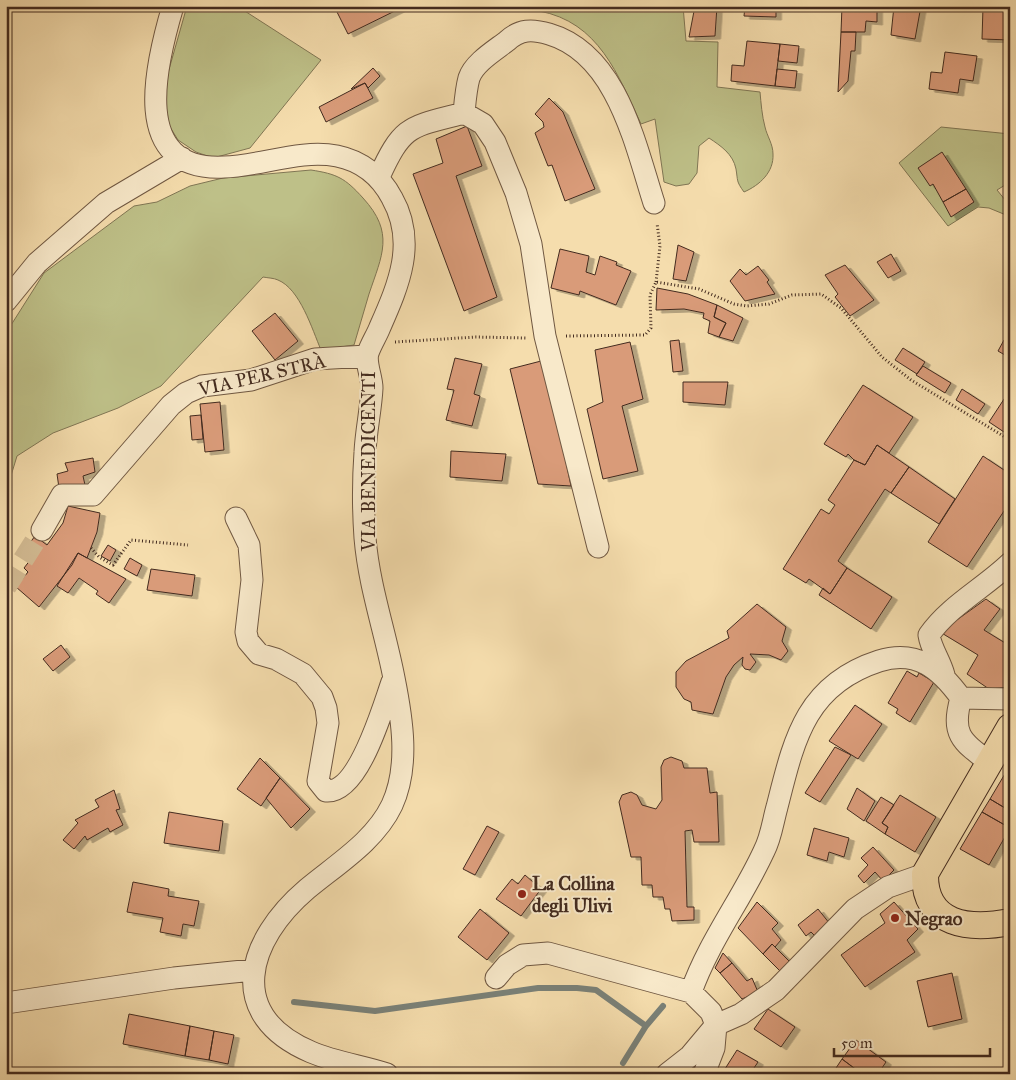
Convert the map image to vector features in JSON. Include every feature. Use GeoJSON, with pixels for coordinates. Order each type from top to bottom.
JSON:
{"type":"FeatureCollection","features":[{"type":"Feature","properties":{"kind":"main road"},"geometry":{"type":"LineString","coordinates":[[1010,727],[925,874],[925,885],[932,906],[952,920],[967,926],[992,926],[1010,922]]}},
{"type":"Feature","properties":{"kind":"street","name":"VIA BENEDICENTI"},"geometry":{"type":"LineString","coordinates":[[169,8],[158,61],[154,94],[155,111],[168,148],[182,158],[200,166],[224,168],[312,154],[338,156],[358,163],[379,177],[401,215],[405,236],[404,259],[396,292],[370,350],[372,385],[364,454],[365,538],[376,606],[394,677],[404,753],[398,789],[392,806],[377,830],[304,892],[279,916],[262,943],[253,970],[253,985],[264,1017],[270,1026],[287,1040],[313,1053],[387,1074]]}},
{"type":"Feature","properties":{"kind":"street"},"geometry":{"type":"LineString","coordinates":[[464,112],[469,77],[479,64],[519,32],[538,31],[553,35],[567,43],[603,73],[617,98],[654,203]]}},
{"type":"Feature","properties":{"kind":"street"},"geometry":{"type":"LineString","coordinates":[[379,177],[392,148],[416,124],[464,112],[482,124],[495,142],[516,193],[531,244],[544,336],[598,548]]}},
{"type":"Feature","properties":{"kind":"street"},"geometry":{"type":"LineString","coordinates":[[6,301],[37,263],[106,203],[182,158]]}},
{"type":"Feature","properties":{"kind":"street","name":"VIA PER STRÀ"},"geometry":{"type":"LineString","coordinates":[[42,530],[62,495],[93,494],[159,419],[186,393],[202,386],[251,380],[316,359],[370,350]]}},
{"type":"Feature","properties":{"kind":"street"},"geometry":{"type":"LineString","coordinates":[[236,518],[249,545],[252,580],[246,632],[248,641],[259,654],[276,659],[303,674],[322,697],[328,723],[318,781],[326,791],[333,792],[338,789],[357,766],[374,733],[394,677]]}},
{"type":"Feature","properties":{"kind":"street"},"geometry":{"type":"LineString","coordinates":[[944,676],[941,663],[930,646],[929,635],[937,623],[991,581],[1010,563]]}},
{"type":"Feature","properties":{"kind":"street"},"geometry":{"type":"LineString","coordinates":[[692,992],[702,963],[765,849],[791,752],[801,728],[820,698],[835,683],[847,674],[885,659],[911,658],[926,663],[944,676],[961,698],[956,722],[959,734],[972,749],[989,762]]}},
{"type":"Feature","properties":{"kind":"street"},"geometry":{"type":"LineString","coordinates":[[961,698],[1010,699]]}},
{"type":"Feature","properties":{"kind":"street"},"geometry":{"type":"LineString","coordinates":[[667,1074],[690,1056],[716,1025],[741,1014],[776,990],[855,909],[888,886],[925,874]]}},
{"type":"Feature","properties":{"kind":"street"},"geometry":{"type":"LineString","coordinates":[[496,978],[507,965],[523,954],[548,953],[692,992],[711,1012],[716,1025],[714,1048],[704,1074]]}},
{"type":"Feature","properties":{"kind":"street"},"geometry":{"type":"LineString","coordinates":[[6,1003],[174,978],[253,970]]}},
{"type":"Feature","properties":{"kind":"path"},"geometry":{"type":"LineString","coordinates":[[565,336],[645,335],[650,328],[650,295],[656,282],[660,246],[654,203]]}},
{"type":"Feature","properties":{"kind":"path"},"geometry":{"type":"LineString","coordinates":[[656,282],[699,289],[734,304],[747,306],[757,306],[792,295],[821,294],[841,308],[882,357],[911,380],[1010,440]]}},
{"type":"Feature","properties":{"kind":"path"},"geometry":{"type":"LineString","coordinates":[[370,350],[427,338],[534,338]]}},
{"type":"Feature","properties":{"kind":"path"},"geometry":{"type":"LineString","coordinates":[[91,548],[99,557],[112,565],[132,540],[188,545]]}},
{"type":"Feature","properties":{"kind":"green space"},"geometry":{"type":"Polygon","coordinates":[[[187,6],[237,6],[321,60],[250,148],[213,158],[196,152],[178,140],[165,119],[162,94],[187,6]]]}},
{"type":"Feature","properties":{"kind":"green space"},"geometry":{"type":"Polygon","coordinates":[[[537,6],[683,6],[686,41],[718,42],[717,87],[760,92],[764,123],[773,154],[771,167],[765,177],[755,186],[744,192],[738,183],[732,159],[722,147],[709,138],[699,146],[697,173],[689,184],[676,186],[664,182],[655,119],[641,124],[624,87],[604,53],[592,39],[577,26],[560,17],[539,11],[537,6]]]}},
{"type":"Feature","properties":{"kind":"green space"},"geometry":{"type":"Polygon","coordinates":[[[941,127],[1010,134],[1010,182],[997,190],[1010,206],[1006,215],[989,208],[978,207],[948,226],[899,163],[941,127]]]}},
{"type":"Feature","properties":{"kind":"green space"},"geometry":{"type":"Polygon","coordinates":[[[311,170],[334,175],[351,186],[373,211],[382,233],[381,256],[354,345],[321,350],[304,310],[293,292],[278,280],[263,277],[161,386],[118,408],[53,433],[17,456],[6,492],[6,333],[44,273],[134,206],[157,202],[190,186],[223,178],[311,170]]]}},
{"type":"Feature","properties":{"kind":"building"},"geometry":{"type":"Polygon","coordinates":[[[334,6],[402,6],[403,7],[348,34],[334,6]]]}},
{"type":"Feature","properties":{"kind":"building"},"geometry":{"type":"Polygon","coordinates":[[[695,6],[717,6],[715,36],[689,37],[695,6]]]}},
{"type":"Feature","properties":{"kind":"building"},"geometry":{"type":"Polygon","coordinates":[[[745,6],[776,6],[776,17],[744,16],[745,6]]]}},
{"type":"Feature","properties":{"kind":"building"},"geometry":{"type":"Polygon","coordinates":[[[842,6],[877,6],[877,22],[866,21],[865,32],[841,32],[842,6]]]}},
{"type":"Feature","properties":{"kind":"building"},"geometry":{"type":"Polygon","coordinates":[[[894,6],[921,6],[915,39],[891,35],[894,6]]]}},
{"type":"Feature","properties":{"kind":"building"},"geometry":{"type":"Polygon","coordinates":[[[983,7],[1010,8],[1010,40],[982,39],[983,7]]]}},
{"type":"Feature","properties":{"kind":"building"},"geometry":{"type":"Polygon","coordinates":[[[841,32],[856,32],[855,51],[851,51],[848,81],[838,92],[841,32]]]}},
{"type":"Feature","properties":{"kind":"building"},"geometry":{"type":"Polygon","coordinates":[[[747,41],[780,44],[775,86],[731,81],[732,65],[744,66],[747,41]]]}},
{"type":"Feature","properties":{"kind":"building"},"geometry":{"type":"Polygon","coordinates":[[[780,44],[799,46],[797,63],[778,61],[780,44]]]}},
{"type":"Feature","properties":{"kind":"building"},"geometry":{"type":"Polygon","coordinates":[[[945,52],[977,56],[973,81],[960,79],[958,93],[929,89],[931,72],[942,73],[945,52]]]}},
{"type":"Feature","properties":{"kind":"building"},"geometry":{"type":"Polygon","coordinates":[[[373,68],[380,76],[368,88],[365,83],[351,89],[373,68]]]}},
{"type":"Feature","properties":{"kind":"building"},"geometry":{"type":"Polygon","coordinates":[[[777,69],[797,71],[795,88],[775,86],[777,69]]]}},
{"type":"Feature","properties":{"kind":"building"},"geometry":{"type":"Polygon","coordinates":[[[365,83],[373,98],[326,122],[319,107],[365,83]]]}},
{"type":"Feature","properties":{"kind":"building"},"geometry":{"type":"Polygon","coordinates":[[[549,98],[563,112],[595,189],[565,201],[552,165],[548,166],[535,133],[544,127],[543,122],[535,114],[549,98]]]}},
{"type":"Feature","properties":{"kind":"building"},"geometry":{"type":"Polygon","coordinates":[[[467,126],[482,166],[456,176],[497,297],[464,311],[413,174],[443,163],[436,139],[467,126]]]}},
{"type":"Feature","properties":{"kind":"building"},"geometry":{"type":"Polygon","coordinates":[[[942,152],[966,189],[943,202],[933,184],[930,186],[918,168],[942,152]]]}},
{"type":"Feature","properties":{"kind":"building"},"geometry":{"type":"Polygon","coordinates":[[[966,189],[974,202],[951,217],[943,202],[966,189]]]}},
{"type":"Feature","properties":{"kind":"building"},"geometry":{"type":"Polygon","coordinates":[[[1010,226],[1010,239],[1005,228],[1010,226]]]}},
{"type":"Feature","properties":{"kind":"building"},"geometry":{"type":"Polygon","coordinates":[[[678,245],[694,252],[686,281],[673,279],[678,245]]]}},
{"type":"Feature","properties":{"kind":"building"},"geometry":{"type":"Polygon","coordinates":[[[560,249],[589,256],[586,272],[595,275],[600,256],[617,262],[616,265],[631,271],[616,305],[580,291],[579,295],[551,288],[560,249]]]}},
{"type":"Feature","properties":{"kind":"building"},"geometry":{"type":"Polygon","coordinates":[[[891,254],[901,271],[888,278],[877,262],[891,254]]]}},
{"type":"Feature","properties":{"kind":"building"},"geometry":{"type":"Polygon","coordinates":[[[845,265],[874,300],[850,316],[835,297],[838,294],[825,275],[845,265]]]}},
{"type":"Feature","properties":{"kind":"building"},"geometry":{"type":"Polygon","coordinates":[[[758,266],[769,280],[767,282],[775,294],[745,301],[730,281],[740,269],[746,275],[758,266]]]}},
{"type":"Feature","properties":{"kind":"building"},"geometry":{"type":"Polygon","coordinates":[[[657,288],[688,294],[717,305],[714,317],[726,323],[719,337],[708,333],[710,321],[703,318],[704,313],[684,309],[656,310],[657,288]]]}},
{"type":"Feature","properties":{"kind":"building"},"geometry":{"type":"Polygon","coordinates":[[[717,305],[743,318],[733,341],[719,337],[726,323],[714,317],[717,305]]]}},
{"type":"Feature","properties":{"kind":"building"},"geometry":{"type":"Polygon","coordinates":[[[275,313],[298,341],[275,360],[252,331],[275,313]]]}},
{"type":"Feature","properties":{"kind":"building"},"geometry":{"type":"Polygon","coordinates":[[[679,340],[683,371],[673,372],[670,341],[679,340]]]}},
{"type":"Feature","properties":{"kind":"building"},"geometry":{"type":"Polygon","coordinates":[[[1004,340],[1010,343],[1010,358],[998,351],[1004,340]]]}},
{"type":"Feature","properties":{"kind":"building"},"geometry":{"type":"Polygon","coordinates":[[[630,342],[643,399],[622,406],[638,471],[603,479],[587,409],[603,402],[595,350],[630,342]]]}},
{"type":"Feature","properties":{"kind":"building"},"geometry":{"type":"Polygon","coordinates":[[[903,348],[925,362],[917,374],[895,360],[903,348]]]}},
{"type":"Feature","properties":{"kind":"building"},"geometry":{"type":"Polygon","coordinates":[[[455,358],[482,364],[474,394],[480,396],[472,426],[446,420],[454,390],[447,389],[455,358]]]}},
{"type":"Feature","properties":{"kind":"building"},"geometry":{"type":"Polygon","coordinates":[[[545,360],[571,486],[538,484],[510,369],[545,360]]]}},
{"type":"Feature","properties":{"kind":"building"},"geometry":{"type":"Polygon","coordinates":[[[923,366],[951,383],[945,393],[916,375],[923,366]]]}},
{"type":"Feature","properties":{"kind":"building"},"geometry":{"type":"Polygon","coordinates":[[[683,382],[728,382],[725,405],[683,402],[683,382]]]}},
{"type":"Feature","properties":{"kind":"building"},"geometry":{"type":"Polygon","coordinates":[[[863,385],[913,417],[889,453],[877,445],[865,465],[854,460],[848,454],[846,457],[824,444],[863,385]]]}},
{"type":"Feature","properties":{"kind":"building"},"geometry":{"type":"Polygon","coordinates":[[[962,389],[985,404],[978,414],[956,400],[962,389]]]}},
{"type":"Feature","properties":{"kind":"building"},"geometry":{"type":"Polygon","coordinates":[[[1008,393],[1010,394],[1010,436],[989,422],[1008,393]]]}},
{"type":"Feature","properties":{"kind":"building"},"geometry":{"type":"Polygon","coordinates":[[[220,402],[224,450],[205,452],[200,404],[220,402]]]}},
{"type":"Feature","properties":{"kind":"building"},"geometry":{"type":"Polygon","coordinates":[[[201,415],[203,439],[192,440],[190,416],[201,415]]]}},
{"type":"Feature","properties":{"kind":"building"},"geometry":{"type":"Polygon","coordinates":[[[877,445],[909,467],[891,493],[885,489],[838,561],[847,568],[830,594],[809,579],[806,583],[783,569],[821,509],[829,514],[835,505],[828,500],[854,460],[865,465],[877,445]]]}},
{"type":"Feature","properties":{"kind":"building"},"geometry":{"type":"Polygon","coordinates":[[[451,451],[506,454],[502,481],[450,477],[451,451]]]}},
{"type":"Feature","properties":{"kind":"building"},"geometry":{"type":"Polygon","coordinates":[[[983,456],[1010,474],[1010,502],[967,567],[928,542],[983,456]]]}},
{"type":"Feature","properties":{"kind":"building"},"geometry":{"type":"Polygon","coordinates":[[[93,458],[95,472],[83,476],[85,485],[59,488],[57,474],[68,471],[65,463],[93,458]]]}},
{"type":"Feature","properties":{"kind":"building"},"geometry":{"type":"Polygon","coordinates":[[[909,467],[955,499],[939,524],[891,493],[909,467]]]}},
{"type":"Feature","properties":{"kind":"building"},"geometry":{"type":"Polygon","coordinates":[[[68,506],[100,513],[97,532],[87,558],[78,553],[72,565],[39,607],[16,587],[28,572],[24,568],[31,559],[23,552],[35,536],[47,545],[63,523],[68,506]]]}},
{"type":"Feature","properties":{"kind":"building"},"geometry":{"type":"Polygon","coordinates":[[[108,545],[116,550],[110,561],[101,556],[108,545]]]}},
{"type":"Feature","properties":{"kind":"building"},"geometry":{"type":"Polygon","coordinates":[[[78,553],[126,579],[109,603],[96,594],[98,591],[79,578],[68,593],[57,586],[78,553]]]}},
{"type":"Feature","properties":{"kind":"building"},"geometry":{"type":"Polygon","coordinates":[[[130,558],[142,565],[137,576],[124,569],[130,558]]]}},
{"type":"Feature","properties":{"kind":"building"},"geometry":{"type":"Polygon","coordinates":[[[847,568],[892,597],[871,629],[819,595],[823,588],[830,594],[847,568]]]}},
{"type":"Feature","properties":{"kind":"building"},"geometry":{"type":"Polygon","coordinates":[[[151,569],[195,575],[192,596],[147,590],[151,569]]]}},
{"type":"Feature","properties":{"kind":"building"},"geometry":{"type":"Polygon","coordinates":[[[986,599],[1000,609],[984,630],[1010,646],[1010,687],[989,689],[967,674],[978,655],[940,632],[986,599]]]}},
{"type":"Feature","properties":{"kind":"building"},"geometry":{"type":"Polygon","coordinates":[[[757,604],[786,627],[782,641],[788,651],[781,660],[769,655],[750,654],[756,662],[750,670],[745,669],[742,665],[743,657],[734,665],[726,677],[713,714],[692,710],[691,702],[684,699],[676,687],[676,672],[686,661],[729,638],[727,631],[757,604]]]}},
{"type":"Feature","properties":{"kind":"building"},"geometry":{"type":"Polygon","coordinates":[[[61,645],[70,657],[53,671],[43,659],[61,645]]]}},
{"type":"Feature","properties":{"kind":"building"},"geometry":{"type":"Polygon","coordinates":[[[907,671],[917,677],[919,673],[934,682],[910,722],[896,713],[898,709],[888,703],[907,671]]]}},
{"type":"Feature","properties":{"kind":"building"},"geometry":{"type":"Polygon","coordinates":[[[855,705],[882,724],[858,759],[829,741],[855,705]]]}},
{"type":"Feature","properties":{"kind":"building"},"geometry":{"type":"Polygon","coordinates":[[[835,747],[851,755],[820,802],[805,793],[835,747]]]}},
{"type":"Feature","properties":{"kind":"building"},"geometry":{"type":"Polygon","coordinates":[[[671,757],[682,761],[684,768],[707,768],[710,793],[717,792],[719,842],[694,842],[692,830],[685,831],[687,907],[694,907],[694,920],[672,921],[670,909],[665,909],[663,897],[653,897],[652,885],[642,885],[641,857],[631,857],[619,802],[622,795],[631,792],[637,795],[642,805],[656,809],[662,800],[661,767],[664,760],[671,757]]]}},
{"type":"Feature","properties":{"kind":"building"},"geometry":{"type":"Polygon","coordinates":[[[260,758],[280,778],[261,806],[237,789],[260,758]]]}},
{"type":"Feature","properties":{"kind":"building"},"geometry":{"type":"Polygon","coordinates":[[[1010,767],[1010,811],[990,799],[1010,767]]]}},
{"type":"Feature","properties":{"kind":"building"},"geometry":{"type":"Polygon","coordinates":[[[280,778],[310,809],[291,828],[266,798],[280,778]]]}},
{"type":"Feature","properties":{"kind":"building"},"geometry":{"type":"Polygon","coordinates":[[[857,788],[875,801],[864,821],[847,809],[857,788]]]}},
{"type":"Feature","properties":{"kind":"building"},"geometry":{"type":"Polygon","coordinates":[[[114,790],[120,809],[116,810],[123,825],[110,832],[108,828],[87,840],[85,836],[74,849],[63,840],[78,823],[75,820],[99,807],[95,800],[114,790]]]}},
{"type":"Feature","properties":{"kind":"building"},"geometry":{"type":"Polygon","coordinates":[[[900,795],[936,817],[915,852],[885,834],[888,827],[882,823],[900,795]]]}},
{"type":"Feature","properties":{"kind":"building"},"geometry":{"type":"Polygon","coordinates":[[[881,797],[894,805],[882,823],[888,827],[885,834],[866,821],[881,797]]]}},
{"type":"Feature","properties":{"kind":"building"},"geometry":{"type":"Polygon","coordinates":[[[990,799],[1010,811],[1010,828],[982,812],[990,799]]]}},
{"type":"Feature","properties":{"kind":"building"},"geometry":{"type":"Polygon","coordinates":[[[169,812],[223,821],[219,851],[164,843],[169,812]]]}},
{"type":"Feature","properties":{"kind":"building"},"geometry":{"type":"Polygon","coordinates":[[[982,812],[1010,828],[989,865],[960,849],[982,812]]]}},
{"type":"Feature","properties":{"kind":"building"},"geometry":{"type":"Polygon","coordinates":[[[487,826],[499,832],[475,875],[463,869],[487,826]]]}},
{"type":"Feature","properties":{"kind":"building"},"geometry":{"type":"Polygon","coordinates":[[[814,828],[849,838],[844,857],[829,852],[827,861],[807,855],[814,828]]]}},
{"type":"Feature","properties":{"kind":"building"},"geometry":{"type":"Polygon","coordinates":[[[873,847],[894,870],[883,881],[875,872],[864,883],[858,876],[868,865],[861,858],[873,847]]]}},
{"type":"Feature","properties":{"kind":"building"},"geometry":{"type":"Polygon","coordinates":[[[525,875],[541,889],[521,916],[496,899],[512,879],[518,884],[525,875]]]}},
{"type":"Feature","properties":{"kind":"building"},"geometry":{"type":"Polygon","coordinates":[[[133,882],[169,889],[168,896],[199,901],[194,926],[183,924],[181,936],[160,932],[163,918],[127,912],[133,882]]]}},
{"type":"Feature","properties":{"kind":"building"},"geometry":{"type":"Polygon","coordinates":[[[757,902],[778,923],[772,929],[781,940],[775,947],[772,944],[763,954],[738,928],[757,902]]]}},
{"type":"Feature","properties":{"kind":"building"},"geometry":{"type":"Polygon","coordinates":[[[894,902],[918,929],[907,940],[915,952],[865,987],[841,955],[885,923],[880,914],[894,902]]]}},
{"type":"Feature","properties":{"kind":"building"},"geometry":{"type":"Polygon","coordinates":[[[480,909],[509,933],[487,960],[458,937],[480,909]]]}},
{"type":"Feature","properties":{"kind":"building"},"geometry":{"type":"Polygon","coordinates":[[[818,909],[830,924],[815,936],[811,932],[806,936],[798,925],[818,909]]]}},
{"type":"Feature","properties":{"kind":"building"},"geometry":{"type":"Polygon","coordinates":[[[772,944],[792,964],[782,973],[763,954],[772,944]]]}},
{"type":"Feature","properties":{"kind":"building"},"geometry":{"type":"Polygon","coordinates":[[[723,953],[732,963],[720,973],[715,968],[723,953]]]}},
{"type":"Feature","properties":{"kind":"building"},"geometry":{"type":"Polygon","coordinates":[[[732,963],[747,981],[752,978],[758,992],[742,999],[720,973],[732,963]]]}},
{"type":"Feature","properties":{"kind":"building"},"geometry":{"type":"Polygon","coordinates":[[[952,973],[962,1019],[928,1027],[917,981],[952,973]]]}},
{"type":"Feature","properties":{"kind":"building"},"geometry":{"type":"Polygon","coordinates":[[[768,1009],[795,1027],[781,1047],[754,1029],[768,1009]]]}},
{"type":"Feature","properties":{"kind":"building"},"geometry":{"type":"Polygon","coordinates":[[[129,1014],[190,1026],[185,1056],[123,1044],[129,1014]]]}},
{"type":"Feature","properties":{"kind":"building"},"geometry":{"type":"Polygon","coordinates":[[[190,1026],[214,1031],[209,1060],[185,1056],[190,1026]]]}},
{"type":"Feature","properties":{"kind":"building"},"geometry":{"type":"Polygon","coordinates":[[[214,1031],[234,1035],[228,1064],[209,1060],[214,1031]]]}},
{"type":"Feature","properties":{"kind":"building"},"geometry":{"type":"Polygon","coordinates":[[[856,1040],[886,1062],[878,1074],[862,1074],[842,1059],[856,1040]]]}},
{"type":"Feature","properties":{"kind":"building"},"geometry":{"type":"Polygon","coordinates":[[[737,1050],[758,1062],[750,1074],[723,1072],[737,1050]]]}},
{"type":"Feature","properties":{"kind":"building"},"geometry":{"type":"Polygon","coordinates":[[[842,1059],[862,1074],[832,1074],[842,1059]]]}},
{"type":"Feature","properties":{"kind":"waterway"},"geometry":{"type":"LineString","coordinates":[[294,1002],[375,1011],[538,988],[577,988],[596,990],[646,1026]]}},
{"type":"Feature","properties":{"kind":"waterway"},"geometry":{"type":"LineString","coordinates":[[623,1063],[646,1026],[663,1006]]}},
{"type":"Feature","properties":{"kind":"tunnel"},"geometry":{"type":"LineString","coordinates":[[6,587],[42,530]]}},
{"type":"Feature","properties":{"kind":"place","name":"La Collina degli Ulivi"},"geometry":{"type":"Point","coordinates":[522,894]}},
{"type":"Feature","properties":{"kind":"place","name":"Negrao"},"geometry":{"type":"Point","coordinates":[895,918]}}]}
